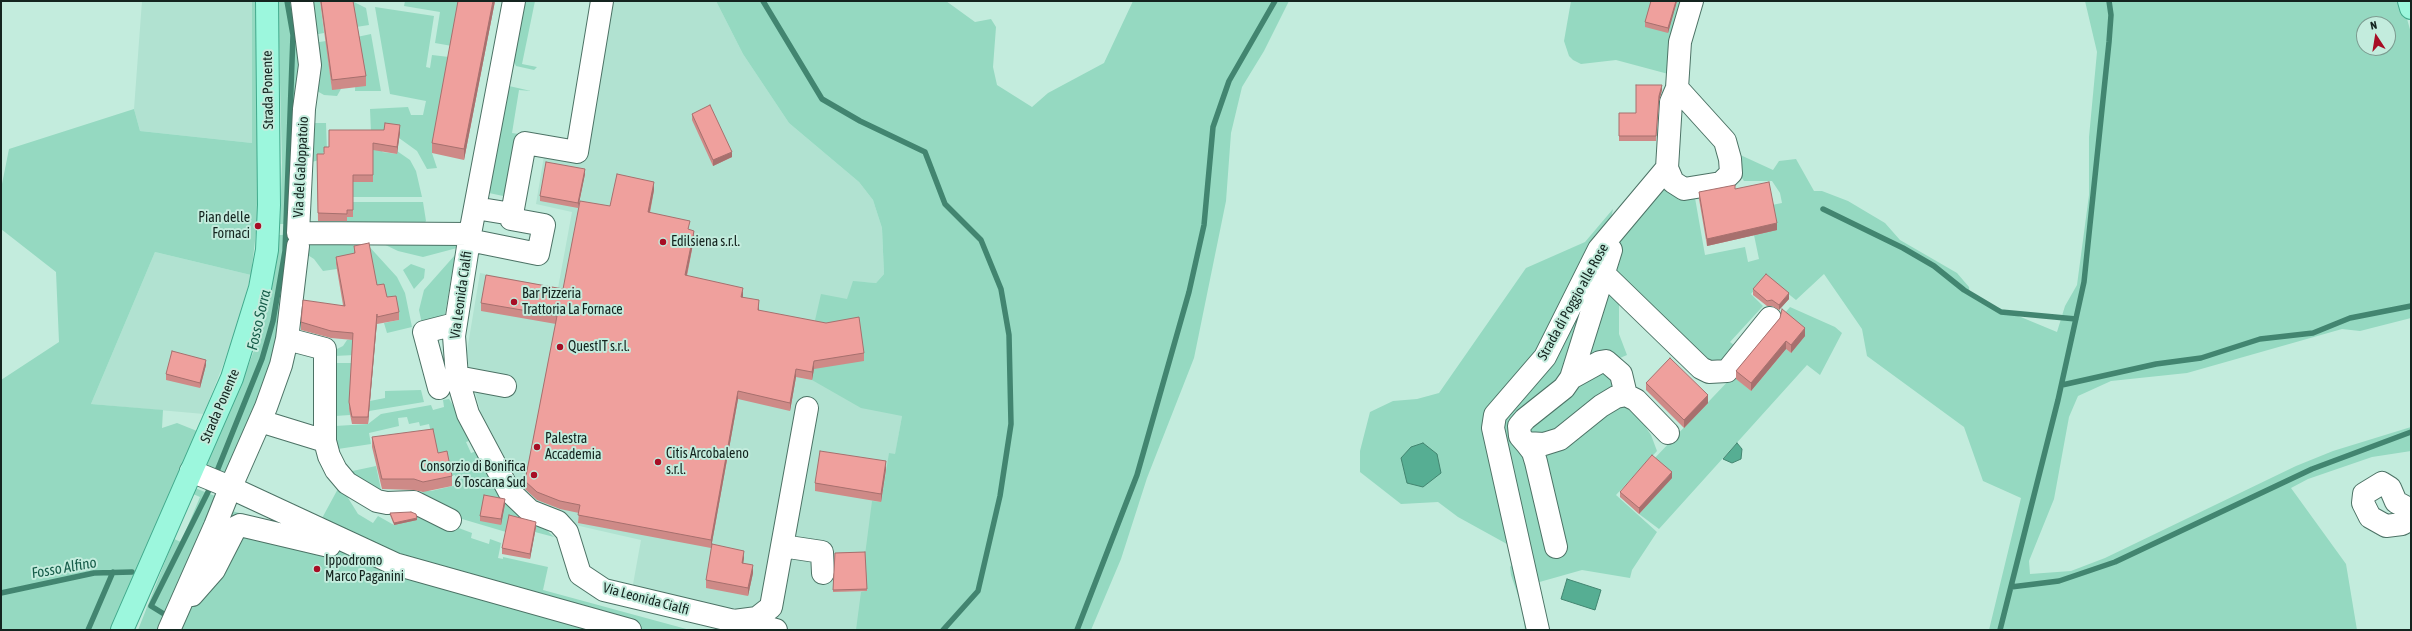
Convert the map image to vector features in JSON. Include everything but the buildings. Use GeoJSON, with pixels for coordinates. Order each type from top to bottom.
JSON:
{"type":"FeatureCollection","features":[{"type":"Feature","properties":{"kind":"main road","name":"Strada Ponente"},"geometry":{"type":"LineString","coordinates":[[122,630],[210,479],[232,378],[254,312],[264,270],[270,205],[267,1]]}},
{"type":"Feature","properties":{"kind":"main road"},"geometry":{"type":"LineString","coordinates":[[2409,1],[2411,8]]}},
{"type":"Feature","properties":{"kind":"street","name":"Via del Galoppatoio"},"geometry":{"type":"LineString","coordinates":[[302,1],[310,65],[304,109],[298,233],[469,237]]}},
{"type":"Feature","properties":{"kind":"street","name":"Via Leonida Cialfi"},"geometry":{"type":"LineString","coordinates":[[514,1],[469,237],[455,324],[448,383],[468,414],[510,491],[530,511],[558,522],[567,532],[580,574],[604,590],[734,621],[757,618]]}},
{"type":"Feature","properties":{"kind":"street"},"geometry":{"type":"LineString","coordinates":[[469,237],[538,254],[544,225],[511,218],[525,143],[577,152],[602,1]]}},
{"type":"Feature","properties":{"kind":"street"},"geometry":{"type":"LineString","coordinates":[[1677,88],[1695,111],[1725,141],[1730,159],[1731,173],[1721,183],[1684,189],[1673,182],[1667,168],[1671,102],[1677,88],[1680,42],[1692,1]]}},
{"type":"Feature","properties":{"kind":"street","name":"Strada di Poggio alle Rose"},"geometry":{"type":"LineString","coordinates":[[1538,630],[1493,428],[1495,415],[1545,357],[1599,249],[1667,168]]}},
{"type":"Feature","properties":{"kind":"street"},"geometry":{"type":"LineString","coordinates":[[475,208],[512,214]]}},
{"type":"Feature","properties":{"kind":"street"},"geometry":{"type":"LineString","coordinates":[[1556,547],[1533,452],[1520,436],[1519,426],[1564,388],[1571,378],[1617,228]]}},
{"type":"Feature","properties":{"kind":"street"},"geometry":{"type":"LineString","coordinates":[[210,479],[233,482],[276,383],[287,339],[298,246]]}},
{"type":"Feature","properties":{"kind":"street"},"geometry":{"type":"LineString","coordinates":[[1604,273],[1701,368],[1709,372],[1727,371],[1770,318]]}},
{"type":"Feature","properties":{"kind":"street"},"geometry":{"type":"LineString","coordinates":[[455,324],[424,332],[448,383],[505,386]]}},
{"type":"Feature","properties":{"kind":"street"},"geometry":{"type":"LineString","coordinates":[[287,339],[325,349],[325,440],[329,456],[336,470],[347,483],[364,495],[386,503],[414,502],[450,520]]}},
{"type":"Feature","properties":{"kind":"street"},"geometry":{"type":"LineString","coordinates":[[1571,378],[1600,362],[1606,361],[1621,374],[1626,395]]}},
{"type":"Feature","properties":{"kind":"street"},"geometry":{"type":"LineString","coordinates":[[1526,443],[1544,444],[1560,439],[1601,406],[1616,397],[1626,395],[1636,400],[1668,433]]}},
{"type":"Feature","properties":{"kind":"street"},"geometry":{"type":"LineString","coordinates":[[776,630],[769,628],[757,618],[771,607],[807,408]]}},
{"type":"Feature","properties":{"kind":"street"},"geometry":{"type":"LineString","coordinates":[[260,421],[325,440]]}},
{"type":"Feature","properties":{"kind":"street"},"geometry":{"type":"LineString","coordinates":[[210,479],[395,564]]}},
{"type":"Feature","properties":{"kind":"street"},"geometry":{"type":"LineString","coordinates":[[174,622],[227,496],[210,479]]}},
{"type":"Feature","properties":{"kind":"street"},"geometry":{"type":"LineString","coordinates":[[2411,510],[2396,502],[2390,488],[2382,483],[2373,487],[2364,494],[2363,502],[2370,518],[2386,526],[2402,524],[2411,518]]}},
{"type":"Feature","properties":{"kind":"street"},"geometry":{"type":"LineString","coordinates":[[174,622],[214,570],[236,527],[240,525],[300,537],[630,630]]}},
{"type":"Feature","properties":{"kind":"street"},"geometry":{"type":"LineString","coordinates":[[782,546],[822,552],[823,573]]}},
{"type":"Feature","properties":{"kind":"shaded area"},"geometry":{"type":"Polygon","coordinates":[[[142,1],[252,1],[252,143],[140,131],[134,109],[142,1]]]}},
{"type":"Feature","properties":{"kind":"shaded area"},"geometry":{"type":"Polygon","coordinates":[[[252,1],[258,1],[258,215],[251,275],[155,252],[91,404],[163,410],[162,428],[177,423],[197,431],[112,630],[1,630],[1,380],[59,342],[56,272],[1,229],[1,189],[9,149],[134,109],[140,131],[252,143],[252,1]]]}},
{"type":"Feature","properties":{"kind":"shaded area"},"geometry":{"type":"Polygon","coordinates":[[[278,1],[297,1],[302,44],[294,224],[280,224],[282,163],[278,1]]]}},
{"type":"Feature","properties":{"kind":"shaded area"},"geometry":{"type":"Polygon","coordinates":[[[308,1],[320,1],[324,33],[313,35],[308,1]]]}},
{"type":"Feature","properties":{"kind":"shaded area"},"geometry":{"type":"Polygon","coordinates":[[[352,1],[366,8],[369,25],[356,27],[352,1]]]}},
{"type":"Feature","properties":{"kind":"shaded area"},"geometry":{"type":"Polygon","coordinates":[[[405,1],[460,1],[452,46],[435,43],[440,12],[404,6],[405,1]]]}},
{"type":"Feature","properties":{"kind":"shaded area"},"geometry":{"type":"Polygon","coordinates":[[[524,1],[535,1],[522,64],[537,67],[534,70],[516,66],[512,58],[524,1]]]}},
{"type":"Feature","properties":{"kind":"shaded area"},"geometry":{"type":"Polygon","coordinates":[[[607,1],[716,1],[743,54],[789,123],[859,182],[873,200],[882,228],[884,274],[876,283],[864,282],[902,416],[864,630],[732,630],[630,601],[641,540],[575,525],[535,506],[524,493],[481,413],[469,370],[467,351],[480,273],[558,288],[572,212],[536,204],[544,156],[582,161],[607,1]]]}},
{"type":"Feature","properties":{"kind":"shaded area"},"geometry":{"type":"Polygon","coordinates":[[[716,1],[946,1],[975,22],[991,19],[996,27],[993,67],[997,85],[1032,107],[1048,93],[1104,63],[1133,1],[1289,1],[1264,51],[1242,87],[1231,133],[1226,201],[1194,358],[1147,478],[1121,559],[1091,630],[856,630],[861,592],[866,591],[865,555],[872,501],[881,502],[889,453],[895,454],[902,416],[861,408],[812,380],[819,330],[813,329],[821,294],[847,299],[853,281],[876,283],[884,274],[882,228],[873,200],[859,182],[789,123],[743,54],[716,1]]]}},
{"type":"Feature","properties":{"kind":"shaded area"},"geometry":{"type":"Polygon","coordinates":[[[1571,1],[1683,1],[1672,75],[1616,60],[1581,64],[1573,60],[1569,56],[1564,41],[1571,1]]]}},
{"type":"Feature","properties":{"kind":"shaded area"},"geometry":{"type":"Polygon","coordinates":[[[2085,1],[2402,1],[2411,33],[2411,318],[2360,331],[2342,329],[2187,373],[2111,381],[2078,396],[2069,417],[2054,499],[2029,561],[2030,574],[2071,571],[2105,558],[2296,466],[2333,451],[2411,427],[2411,451],[2372,457],[2308,479],[2291,488],[2346,564],[2357,630],[1989,630],[2021,498],[1983,481],[1964,427],[1867,356],[1862,329],[1824,274],[1796,300],[1766,276],[1751,294],[1763,306],[1730,342],[1738,348],[1725,365],[1711,367],[1619,295],[1619,334],[1627,355],[1620,358],[1609,353],[1636,413],[1651,435],[1657,451],[1616,495],[1657,532],[1632,570],[1630,578],[1582,570],[1536,583],[1501,429],[1506,414],[1604,252],[1658,186],[1680,200],[1695,198],[1705,255],[1745,247],[1748,262],[1759,259],[1754,235],[1772,205],[1782,203],[1780,193],[1772,181],[1744,181],[1738,172],[1736,153],[1773,170],[1779,161],[1796,159],[1814,191],[1822,191],[1848,201],[1885,223],[1900,240],[1957,273],[1969,287],[1970,296],[2057,332],[2065,306],[2077,285],[2089,195],[2089,137],[2097,52],[2085,1]]]}},
{"type":"Feature","properties":{"kind":"shaded area"},"geometry":{"type":"Polygon","coordinates":[[[375,7],[434,16],[426,67],[430,68],[432,55],[449,57],[432,153],[437,168],[427,169],[417,151],[399,138],[399,132],[382,152],[397,154],[397,151],[410,160],[416,171],[422,197],[353,197],[353,182],[373,181],[370,109],[408,107],[411,115],[423,115],[426,101],[390,94],[375,7]]]}},
{"type":"Feature","properties":{"kind":"shaded area"},"geometry":{"type":"Polygon","coordinates":[[[371,34],[381,91],[355,91],[357,37],[371,34]]]}},
{"type":"Feature","properties":{"kind":"shaded area"},"geometry":{"type":"Polygon","coordinates":[[[326,41],[332,89],[341,89],[337,96],[324,95],[317,91],[313,43],[326,41]]]}},
{"type":"Feature","properties":{"kind":"shaded area"},"geometry":{"type":"Polygon","coordinates":[[[509,86],[531,91],[519,90],[512,133],[519,134],[508,197],[489,193],[506,90],[509,86]]]}},
{"type":"Feature","properties":{"kind":"shaded area"},"geometry":{"type":"Polygon","coordinates":[[[315,123],[326,123],[327,152],[323,152],[323,159],[308,163],[311,126],[315,123]]]}},
{"type":"Feature","properties":{"kind":"shaded area"},"geometry":{"type":"Polygon","coordinates":[[[353,202],[423,202],[426,221],[422,226],[347,226],[347,217],[353,217],[353,202]]]}},
{"type":"Feature","properties":{"kind":"shaded area"},"geometry":{"type":"Polygon","coordinates":[[[1613,209],[1610,224],[1578,265],[1541,353],[1491,410],[1516,549],[1458,517],[1438,502],[1401,504],[1360,472],[1360,451],[1370,412],[1393,401],[1417,399],[1439,393],[1526,268],[1585,242],[1613,209]]]}},
{"type":"Feature","properties":{"kind":"shaded area"},"geometry":{"type":"Polygon","coordinates":[[[279,235],[293,235],[293,240],[270,371],[226,474],[204,467],[236,397],[255,348],[266,307],[278,248],[279,235]]]}},
{"type":"Feature","properties":{"kind":"shaded area"},"geometry":{"type":"Polygon","coordinates":[[[373,239],[459,240],[457,248],[423,257],[398,251],[373,239]]]}},
{"type":"Feature","properties":{"kind":"shaded area"},"geometry":{"type":"Polygon","coordinates":[[[304,242],[366,243],[397,277],[405,293],[412,327],[387,333],[384,323],[399,320],[377,293],[354,253],[355,261],[336,264],[337,269],[323,271],[314,259],[303,252],[304,242]]]}},
{"type":"Feature","properties":{"kind":"shaded area"},"geometry":{"type":"Polygon","coordinates":[[[155,252],[251,275],[236,331],[204,414],[91,404],[155,252]]]}},
{"type":"Feature","properties":{"kind":"shaded area"},"geometry":{"type":"Polygon","coordinates":[[[455,255],[445,314],[422,324],[419,310],[424,290],[455,255]]]}},
{"type":"Feature","properties":{"kind":"shaded area"},"geometry":{"type":"Polygon","coordinates":[[[411,264],[425,269],[424,278],[414,289],[403,270],[411,264]]]}},
{"type":"Feature","properties":{"kind":"shaded area"},"geometry":{"type":"Polygon","coordinates":[[[1790,307],[1835,327],[1842,333],[1820,375],[1807,365],[1659,529],[1639,514],[1671,478],[1652,461],[1733,376],[1751,391],[1786,349],[1791,353],[1784,314],[1790,307]]]}},
{"type":"Feature","properties":{"kind":"shaded area"},"geometry":{"type":"Polygon","coordinates":[[[358,339],[354,355],[335,356],[335,350],[343,346],[347,340],[358,339]]]}},
{"type":"Feature","properties":{"kind":"shaded area"},"geometry":{"type":"Polygon","coordinates":[[[335,363],[353,363],[350,415],[335,416],[335,363]]]}},
{"type":"Feature","properties":{"kind":"shaded area"},"geometry":{"type":"Polygon","coordinates":[[[421,390],[424,402],[369,411],[370,401],[385,398],[385,391],[421,390]]]}},
{"type":"Feature","properties":{"kind":"shaded area"},"geometry":{"type":"Polygon","coordinates":[[[449,399],[475,439],[466,442],[471,453],[480,450],[500,497],[512,510],[539,523],[554,537],[535,532],[536,526],[509,521],[506,532],[452,516],[426,504],[421,488],[431,491],[457,485],[455,475],[450,476],[438,463],[429,424],[420,426],[419,422],[409,424],[407,417],[398,418],[399,426],[369,433],[371,444],[338,449],[335,426],[368,424],[381,414],[431,405],[433,410],[444,407],[443,400],[449,399]]]}},
{"type":"Feature","properties":{"kind":"shaded area"},"geometry":{"type":"Polygon","coordinates":[[[1423,443],[1437,454],[1441,473],[1423,487],[1407,483],[1401,458],[1411,447],[1423,443]]]}},
{"type":"Feature","properties":{"kind":"shaded area"},"geometry":{"type":"Polygon","coordinates":[[[1737,443],[1742,449],[1741,459],[1732,463],[1723,459],[1737,443]]]}},
{"type":"Feature","properties":{"kind":"shaded area"},"geometry":{"type":"Polygon","coordinates":[[[376,466],[383,499],[343,473],[376,466]]]}},
{"type":"Feature","properties":{"kind":"shaded area","name":"Ippodromo Marco Paganini"},"geometry":{"type":"Polygon","coordinates":[[[340,485],[358,514],[373,523],[378,516],[394,525],[412,505],[448,524],[472,533],[471,538],[489,544],[490,539],[501,543],[498,558],[503,559],[503,557],[548,567],[543,590],[690,630],[162,630],[202,534],[164,614],[159,630],[138,630],[174,539],[181,542],[200,497],[193,494],[195,488],[215,496],[216,500],[232,511],[314,533],[340,485]]]}},
{"type":"Feature","properties":{"kind":"shaded area"},"geometry":{"type":"Polygon","coordinates":[[[1515,561],[1533,630],[1525,630],[1522,607],[1511,575],[1510,567],[1515,561]]]}},
{"type":"Feature","properties":{"kind":"shaded area"},"geometry":{"type":"Polygon","coordinates":[[[1567,579],[1601,590],[1595,610],[1561,599],[1567,579]]]}},
{"type":"Feature","properties":{"kind":"waterway","name":"Fosso Sorra"},"geometry":{"type":"LineString","coordinates":[[215,476],[262,359],[273,321],[285,251],[293,35],[287,1]]}},
{"type":"Feature","properties":{"kind":"waterway"},"geometry":{"type":"LineString","coordinates":[[763,1],[822,99],[860,121],[925,152],[945,204],[981,240],[1001,289],[1009,335],[1011,424],[1000,496],[978,591],[943,630]]}},
{"type":"Feature","properties":{"kind":"waterway"},"geometry":{"type":"LineString","coordinates":[[1077,630],[1137,475],[1189,292],[1204,225],[1213,127],[1229,81],[1275,1]]}},
{"type":"Feature","properties":{"kind":"waterway"},"geometry":{"type":"LineString","coordinates":[[2000,630],[2058,400],[2084,282],[2109,42],[2111,15],[2109,1]]}},
{"type":"Feature","properties":{"kind":"waterway"},"geometry":{"type":"LineString","coordinates":[[1823,209],[1903,248],[1934,266],[1964,290],[2001,312],[2076,319]]}},
{"type":"Feature","properties":{"kind":"waterway"},"geometry":{"type":"LineString","coordinates":[[2062,385],[2156,364],[2201,358],[2260,339],[2313,333],[2350,318],[2411,306]]}},
{"type":"Feature","properties":{"kind":"waterway"},"geometry":{"type":"LineString","coordinates":[[2011,587],[2059,581],[2115,562],[2312,469],[2411,432]]}},
{"type":"Feature","properties":{"kind":"waterway","name":"Fosso Sorra"},"geometry":{"type":"LineString","coordinates":[[164,614],[151,606],[212,484]]}},
{"type":"Feature","properties":{"kind":"waterway"},"geometry":{"type":"LineString","coordinates":[[88,630],[113,572]]}},
{"type":"Feature","properties":{"kind":"waterway","name":"Fosso Alfino"},"geometry":{"type":"LineString","coordinates":[[1,593],[94,573],[132,572]]}},
{"type":"Feature","properties":{"kind":"place","name":"Pian delle Fornaci"},"geometry":{"type":"Point","coordinates":[258,226]}},
{"type":"Feature","properties":{"kind":"place","name":"Edilsiena s.r.l."},"geometry":{"type":"Point","coordinates":[663,242]}},
{"type":"Feature","properties":{"kind":"place","name":"Bar Pizzeria Trattoria La Fornace"},"geometry":{"type":"Point","coordinates":[514,302]}},
{"type":"Feature","properties":{"kind":"place","name":"QuestIT s.r.l."},"geometry":{"type":"Point","coordinates":[560,347]}},
{"type":"Feature","properties":{"kind":"place","name":"Palestra Accademia"},"geometry":{"type":"Point","coordinates":[537,447]}},
{"type":"Feature","properties":{"kind":"place","name":"Citis Arcobaleno s.r.l."},"geometry":{"type":"Point","coordinates":[658,462]}},
{"type":"Feature","properties":{"kind":"place","name":"Consorzio di Bonifica 6 Toscana Sud"},"geometry":{"type":"Point","coordinates":[534,475]}},
{"type":"Feature","properties":{"kind":"place","name":"Ippodromo Marco Paganini"},"geometry":{"type":"Point","coordinates":[317,569]}}]}
